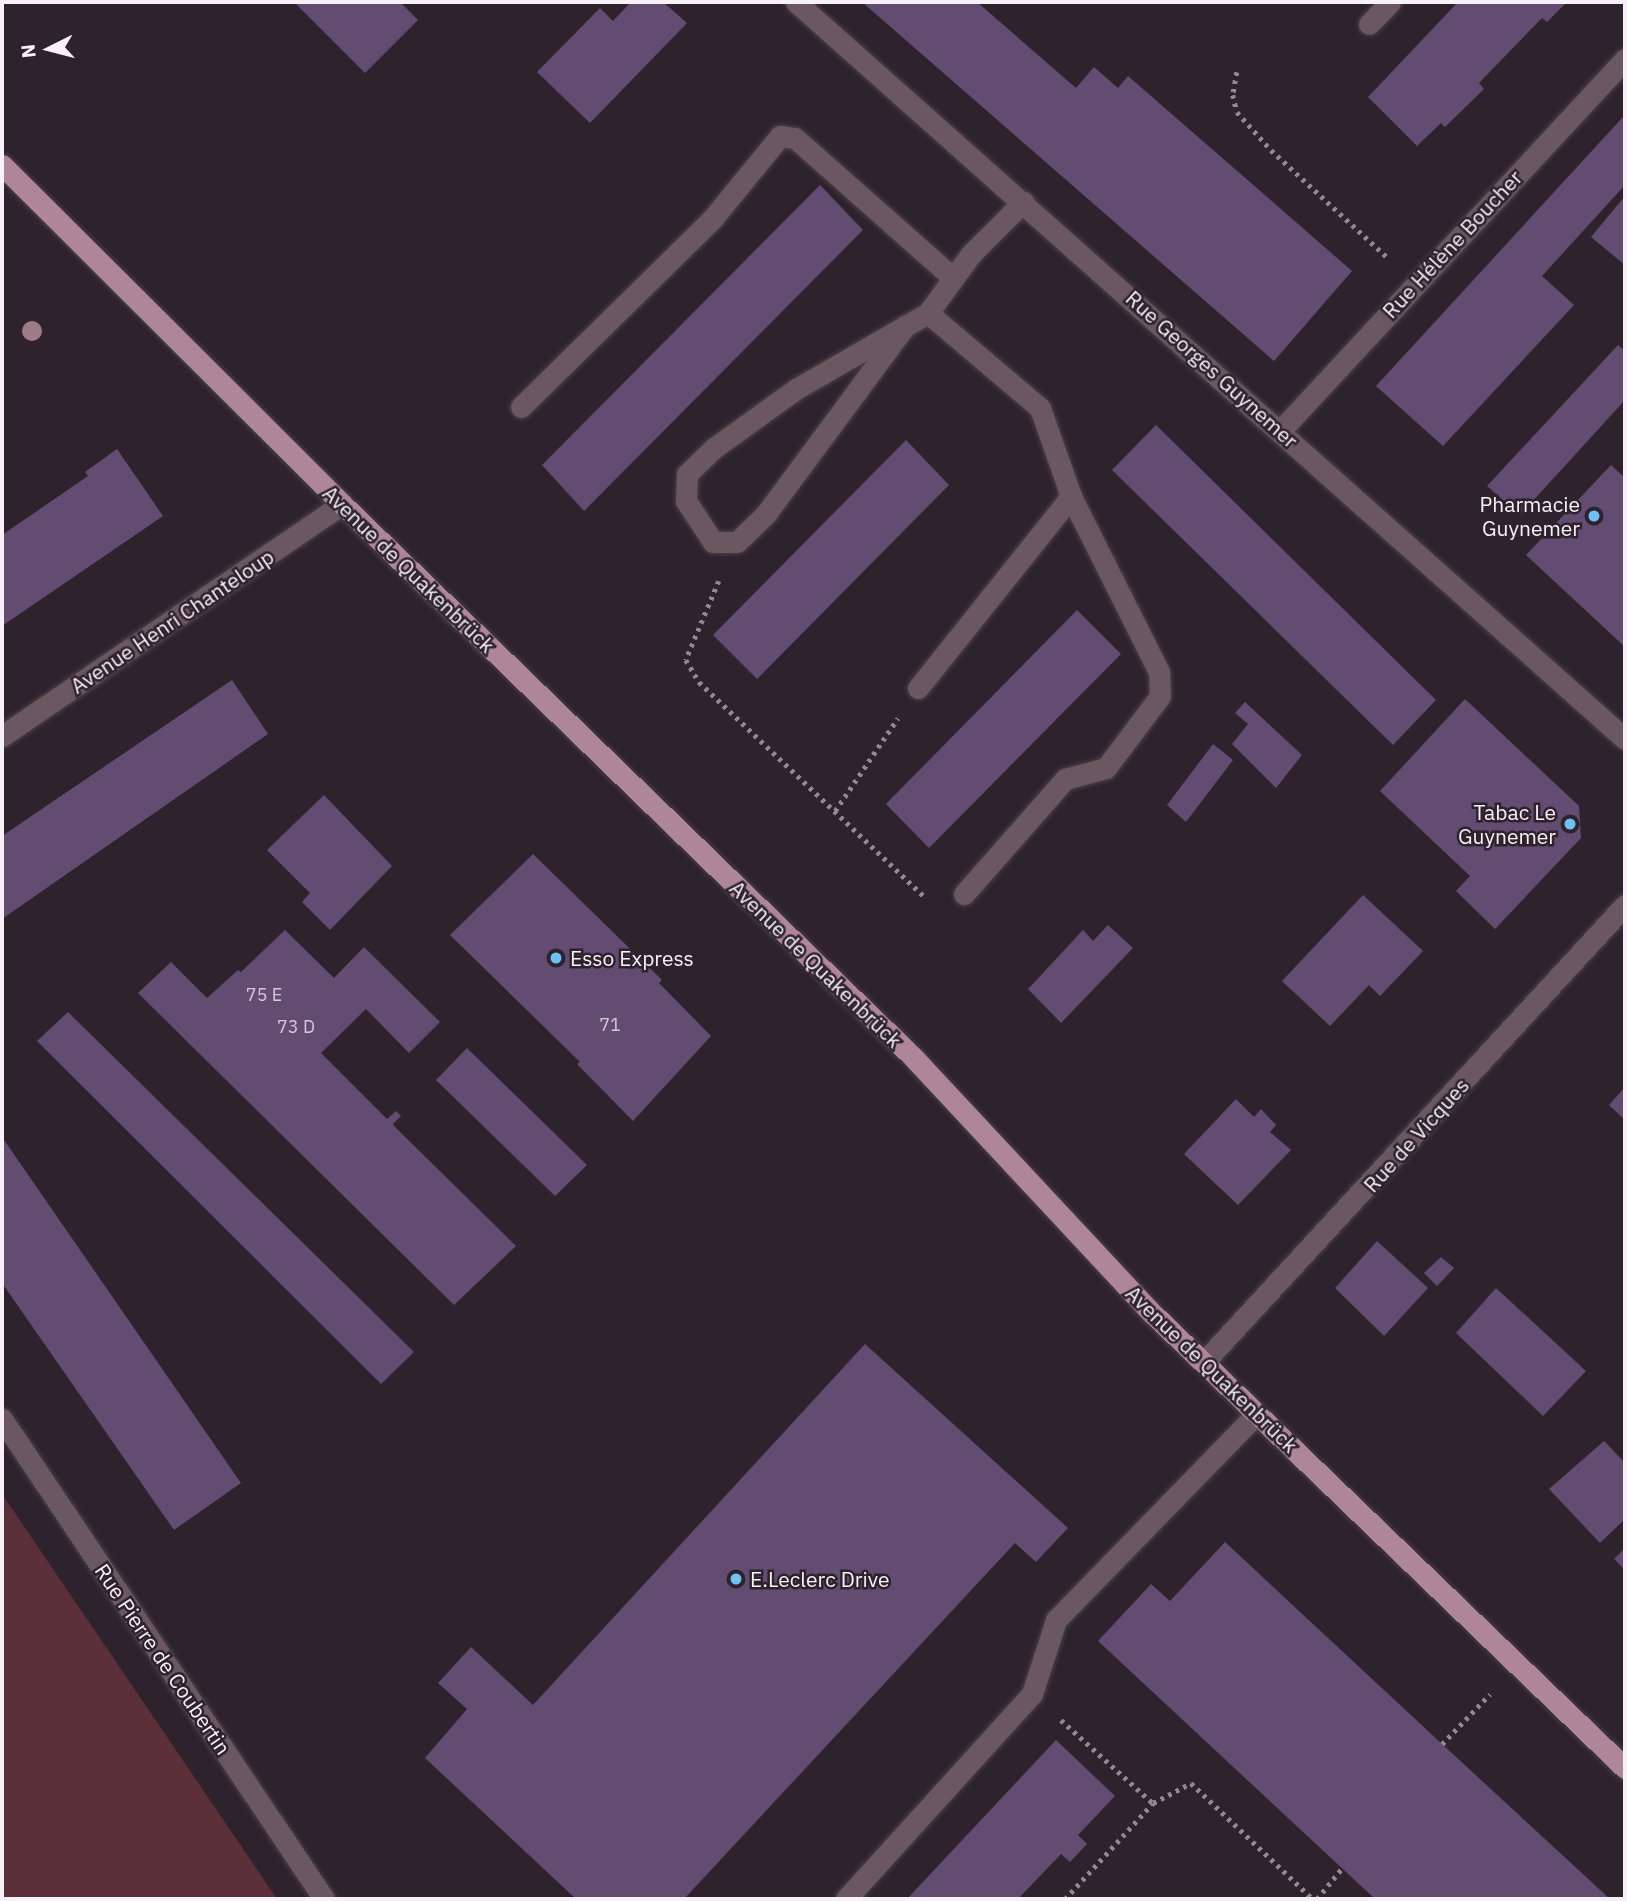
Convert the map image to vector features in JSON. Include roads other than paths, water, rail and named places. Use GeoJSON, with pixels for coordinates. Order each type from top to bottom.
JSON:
{"type":"FeatureCollection","features":[{"type":"Feature","properties":{"kind":"main road","name":"Avenue de Quakenbrück"},"geometry":{"type":"LineString","coordinates":[[2,165],[342,504],[913,1057],[1153,1314],[1625,1768]]}},
{"type":"Feature","properties":{"kind":"street","name":"Rue Georges Guynemer"},"geometry":{"type":"LineString","coordinates":[[796,2],[1281,430],[1625,739]]}},
{"type":"Feature","properties":{"kind":"street"},"geometry":{"type":"LineString","coordinates":[[1369,24],[1390,2]]}},
{"type":"Feature","properties":{"kind":"street","name":"Rue Hélène Boucher"},"geometry":{"type":"LineString","coordinates":[[1281,430],[1625,59]]}},
{"type":"Feature","properties":{"kind":"street"},"geometry":{"type":"LineString","coordinates":[[521,407],[713,218],[780,136],[794,138],[953,278]]}},
{"type":"Feature","properties":{"kind":"street"},"geometry":{"type":"LineString","coordinates":[[905,326],[766,514],[737,542],[713,542],[686,501],[687,474],[714,448],[796,389],[905,326],[928,313],[971,254],[1023,202]]}},
{"type":"Feature","properties":{"kind":"street"},"geometry":{"type":"LineString","coordinates":[[928,313],[1040,408],[1072,496],[1159,671],[1160,696],[1105,768],[1065,779],[964,894]]}},
{"type":"Feature","properties":{"kind":"street"},"geometry":{"type":"LineString","coordinates":[[918,688],[1072,496]]}},
{"type":"Feature","properties":{"kind":"street","name":"Avenue Henri Chanteloup"},"geometry":{"type":"LineString","coordinates":[[2,736],[342,504]]}},
{"type":"Feature","properties":{"kind":"street","name":"Rue de Vicques"},"geometry":{"type":"LineString","coordinates":[[1204,1362],[1625,905]]}},
{"type":"Feature","properties":{"kind":"street"},"geometry":{"type":"LineString","coordinates":[[846,1899],[1032,1694],[1056,1620],[1256,1413]]}},
{"type":"Feature","properties":{"kind":"street","name":"Rue Pierre de Coubertin"},"geometry":{"type":"LineString","coordinates":[[2,1419],[324,1899]]}},
{"type":"Feature","properties":{"kind":"place","name":"Pharmacie Guynemer"},"geometry":{"type":"Point","coordinates":[1594,516]}},
{"type":"Feature","properties":{"kind":"place","name":"Tabac Le Guynemer"},"geometry":{"type":"Point","coordinates":[1570,824]}},
{"type":"Feature","properties":{"kind":"place","name":"Esso Express"},"geometry":{"type":"Point","coordinates":[556,958]}},
{"type":"Feature","properties":{"kind":"place","name":"E.Leclerc Drive"},"geometry":{"type":"Point","coordinates":[736,1579]}}]}
